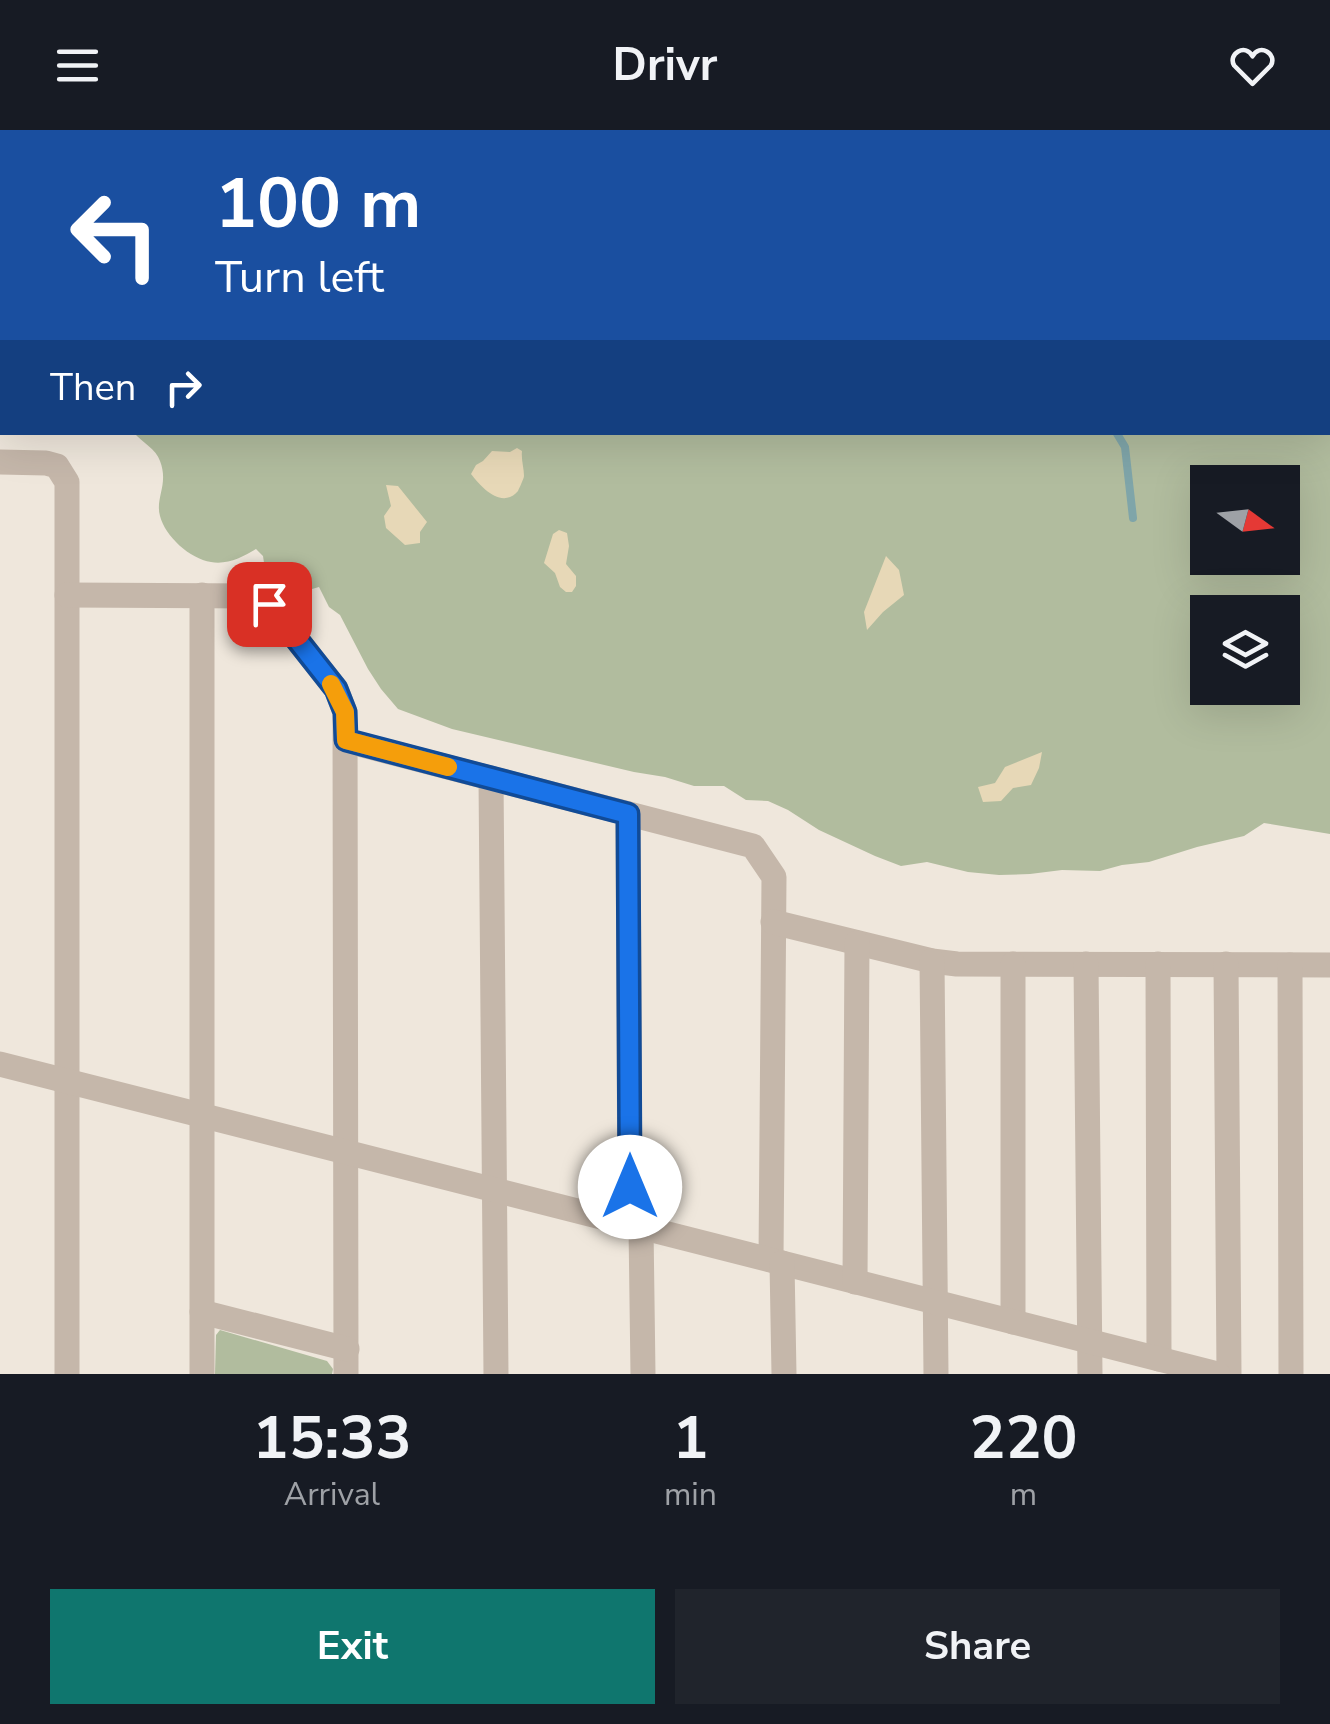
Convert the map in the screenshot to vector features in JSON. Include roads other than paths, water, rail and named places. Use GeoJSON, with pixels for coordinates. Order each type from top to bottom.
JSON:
{"type":"FeatureCollection","features":[{"type":"Feature","properties":{"kind":"street"},"geometry":{"type":"LineString","coordinates":[[0,462],[57,466],[67,482],[66,1374]]}},
{"type":"Feature","properties":{"kind":"street"},"geometry":{"type":"LineString","coordinates":[[67,595],[260,596],[336,689],[345,712],[347,1361],[202,1312]]}},
{"type":"Feature","properties":{"kind":"street"},"geometry":{"type":"LineString","coordinates":[[202,595],[202,1374]]}},
{"type":"Feature","properties":{"kind":"street"},"geometry":{"type":"LineString","coordinates":[[346,740],[753,846],[774,877],[777,1262],[784,1374]]}},
{"type":"Feature","properties":{"kind":"street"},"geometry":{"type":"LineString","coordinates":[[491,778],[496,1374]]}},
{"type":"Feature","properties":{"kind":"street"},"geometry":{"type":"LineString","coordinates":[[628,814],[636,1226],[643,1374]]}},
{"type":"Feature","properties":{"kind":"street"},"geometry":{"type":"LineString","coordinates":[[773,922],[957,964],[1330,964]]}},
{"type":"Feature","properties":{"kind":"street"},"geometry":{"type":"LineString","coordinates":[[855,1282],[857,943]]}},
{"type":"Feature","properties":{"kind":"street"},"geometry":{"type":"LineString","coordinates":[[932,961],[936,1374]]}},
{"type":"Feature","properties":{"kind":"street"},"geometry":{"type":"LineString","coordinates":[[1013,964],[1014,1322]]}},
{"type":"Feature","properties":{"kind":"street"},"geometry":{"type":"LineString","coordinates":[[1086,964],[1090,1374]]}},
{"type":"Feature","properties":{"kind":"street"},"geometry":{"type":"LineString","coordinates":[[1158,964],[1159,1359]]}},
{"type":"Feature","properties":{"kind":"street"},"geometry":{"type":"LineString","coordinates":[[1226,964],[1229,1374]]}},
{"type":"Feature","properties":{"kind":"street"},"geometry":{"type":"LineString","coordinates":[[1290,964],[1291,1374]]}},
{"type":"Feature","properties":{"kind":"street"},"geometry":{"type":"LineString","coordinates":[[0,1064],[1218,1374]]}},
{"type":"Feature","properties":{"kind":"waterway"},"geometry":{"type":"LineString","coordinates":[[1118,435],[1125,447],[1133,518]]}}]}
